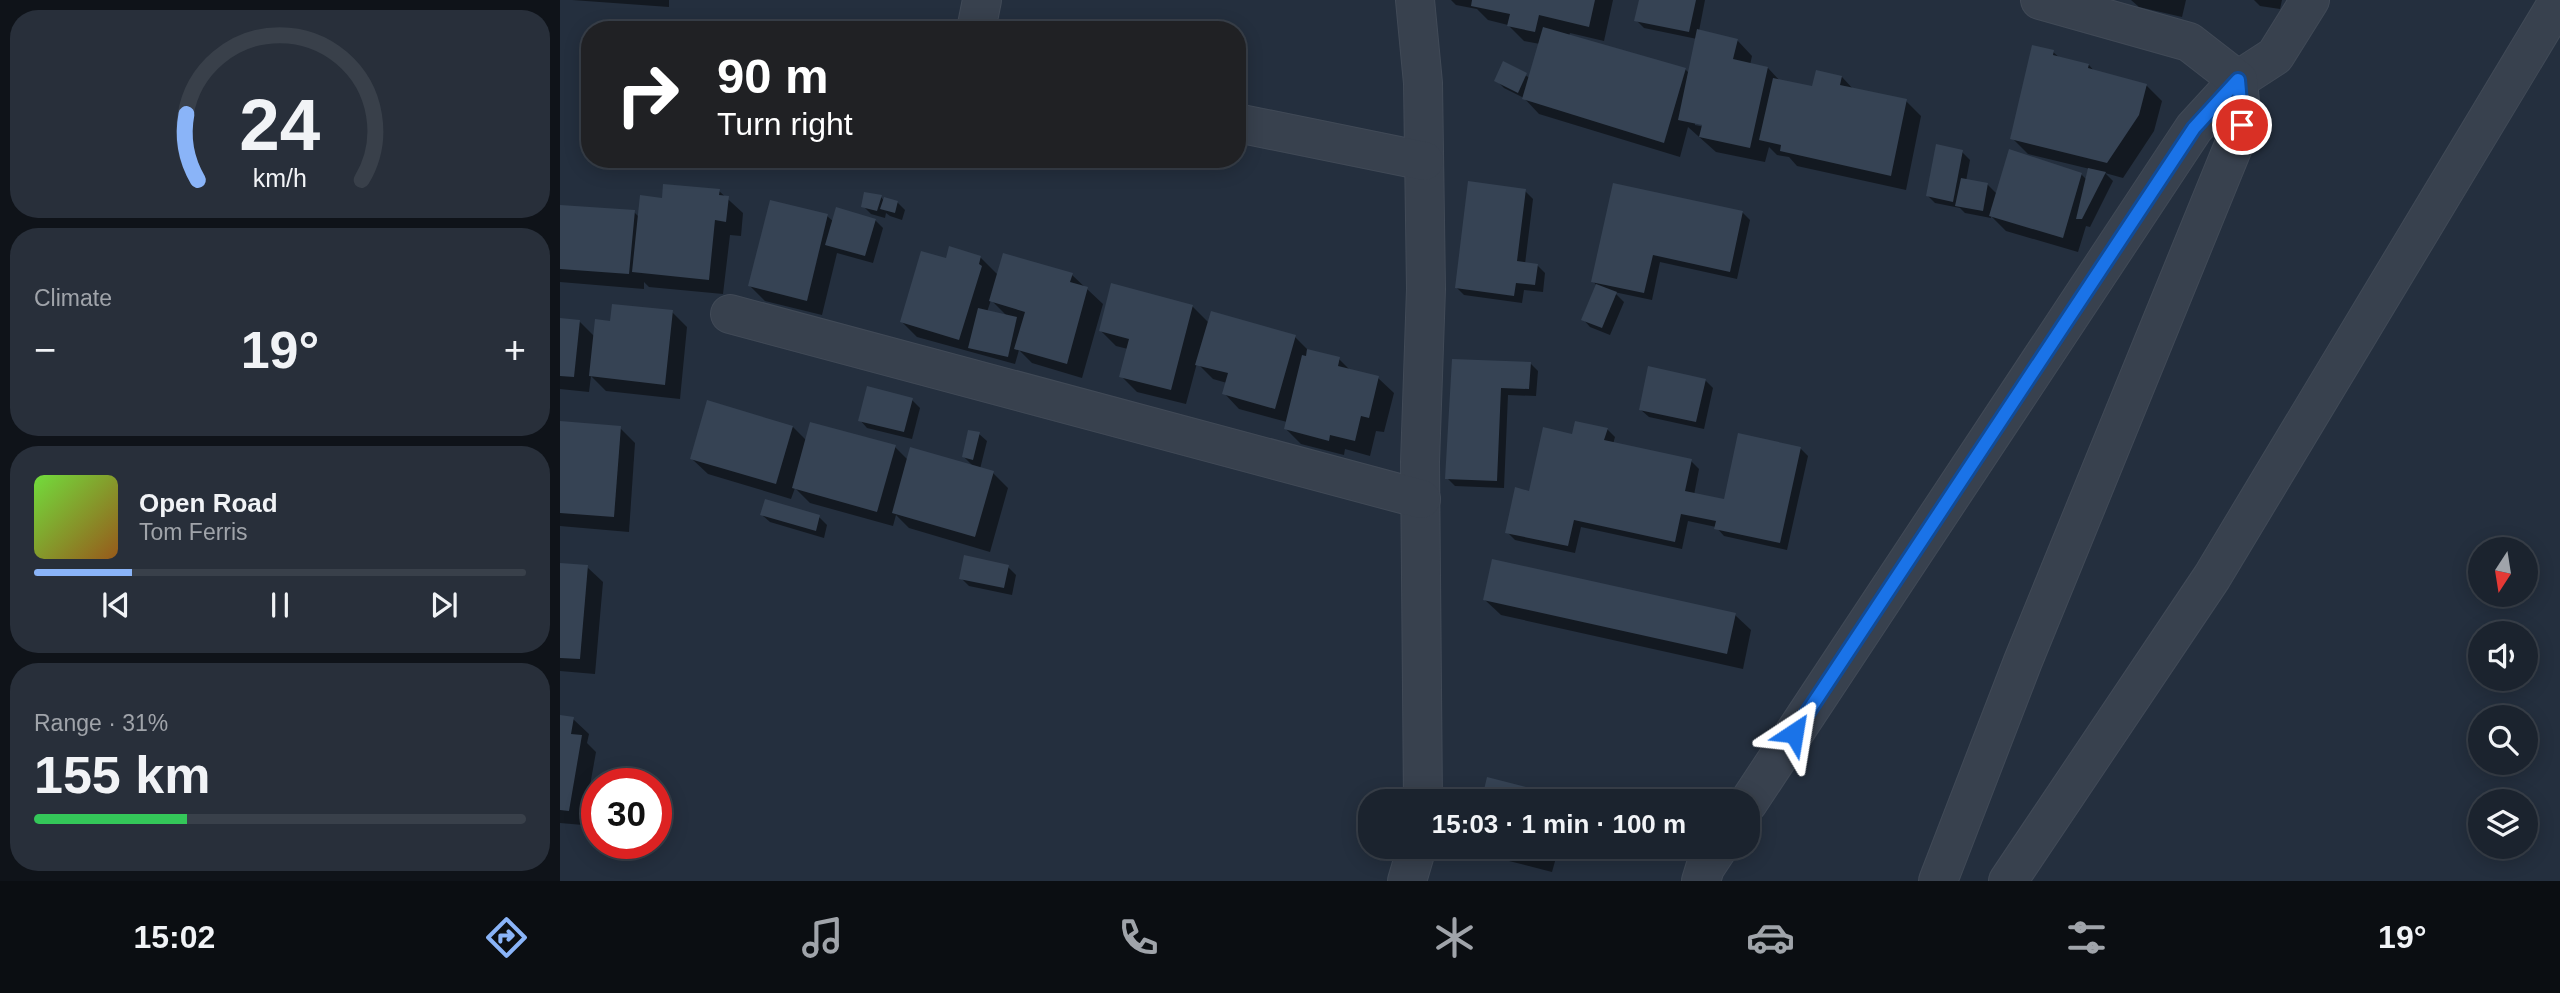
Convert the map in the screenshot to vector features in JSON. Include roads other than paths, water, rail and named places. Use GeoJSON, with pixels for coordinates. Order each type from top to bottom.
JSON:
{"type":"FeatureCollection","features":[{"type":"Feature","properties":{"kind":"street"},"geometry":{"type":"LineString","coordinates":[[978,21],[982,0]]}},
{"type":"Feature","properties":{"kind":"street"},"geometry":{"type":"LineString","coordinates":[[1415,0],[1423,83],[1426,289],[1421,499],[1423,789]]}},
{"type":"Feature","properties":{"kind":"street"},"geometry":{"type":"LineString","coordinates":[[1937,881],[2028,648],[2242,125],[2238,80],[2189,42],[2040,0]]}},
{"type":"Feature","properties":{"kind":"street"},"geometry":{"type":"LineString","coordinates":[[1757,789],[2194,128],[2238,80],[2275,56],[2310,0]]}},
{"type":"Feature","properties":{"kind":"street"},"geometry":{"type":"LineString","coordinates":[[2008,881],[2212,577],[2559,0]]}},
{"type":"Feature","properties":{"kind":"street"},"geometry":{"type":"LineString","coordinates":[[1246,125],[1424,160]]}},
{"type":"Feature","properties":{"kind":"street"},"geometry":{"type":"LineString","coordinates":[[730,314],[1421,499]]}},
{"type":"Feature","properties":{"kind":"street"},"geometry":{"type":"LineString","coordinates":[[1407,881],[1413,859]]}},
{"type":"Feature","properties":{"kind":"street"},"geometry":{"type":"LineString","coordinates":[[1700,881],[1711,859]]}}]}
